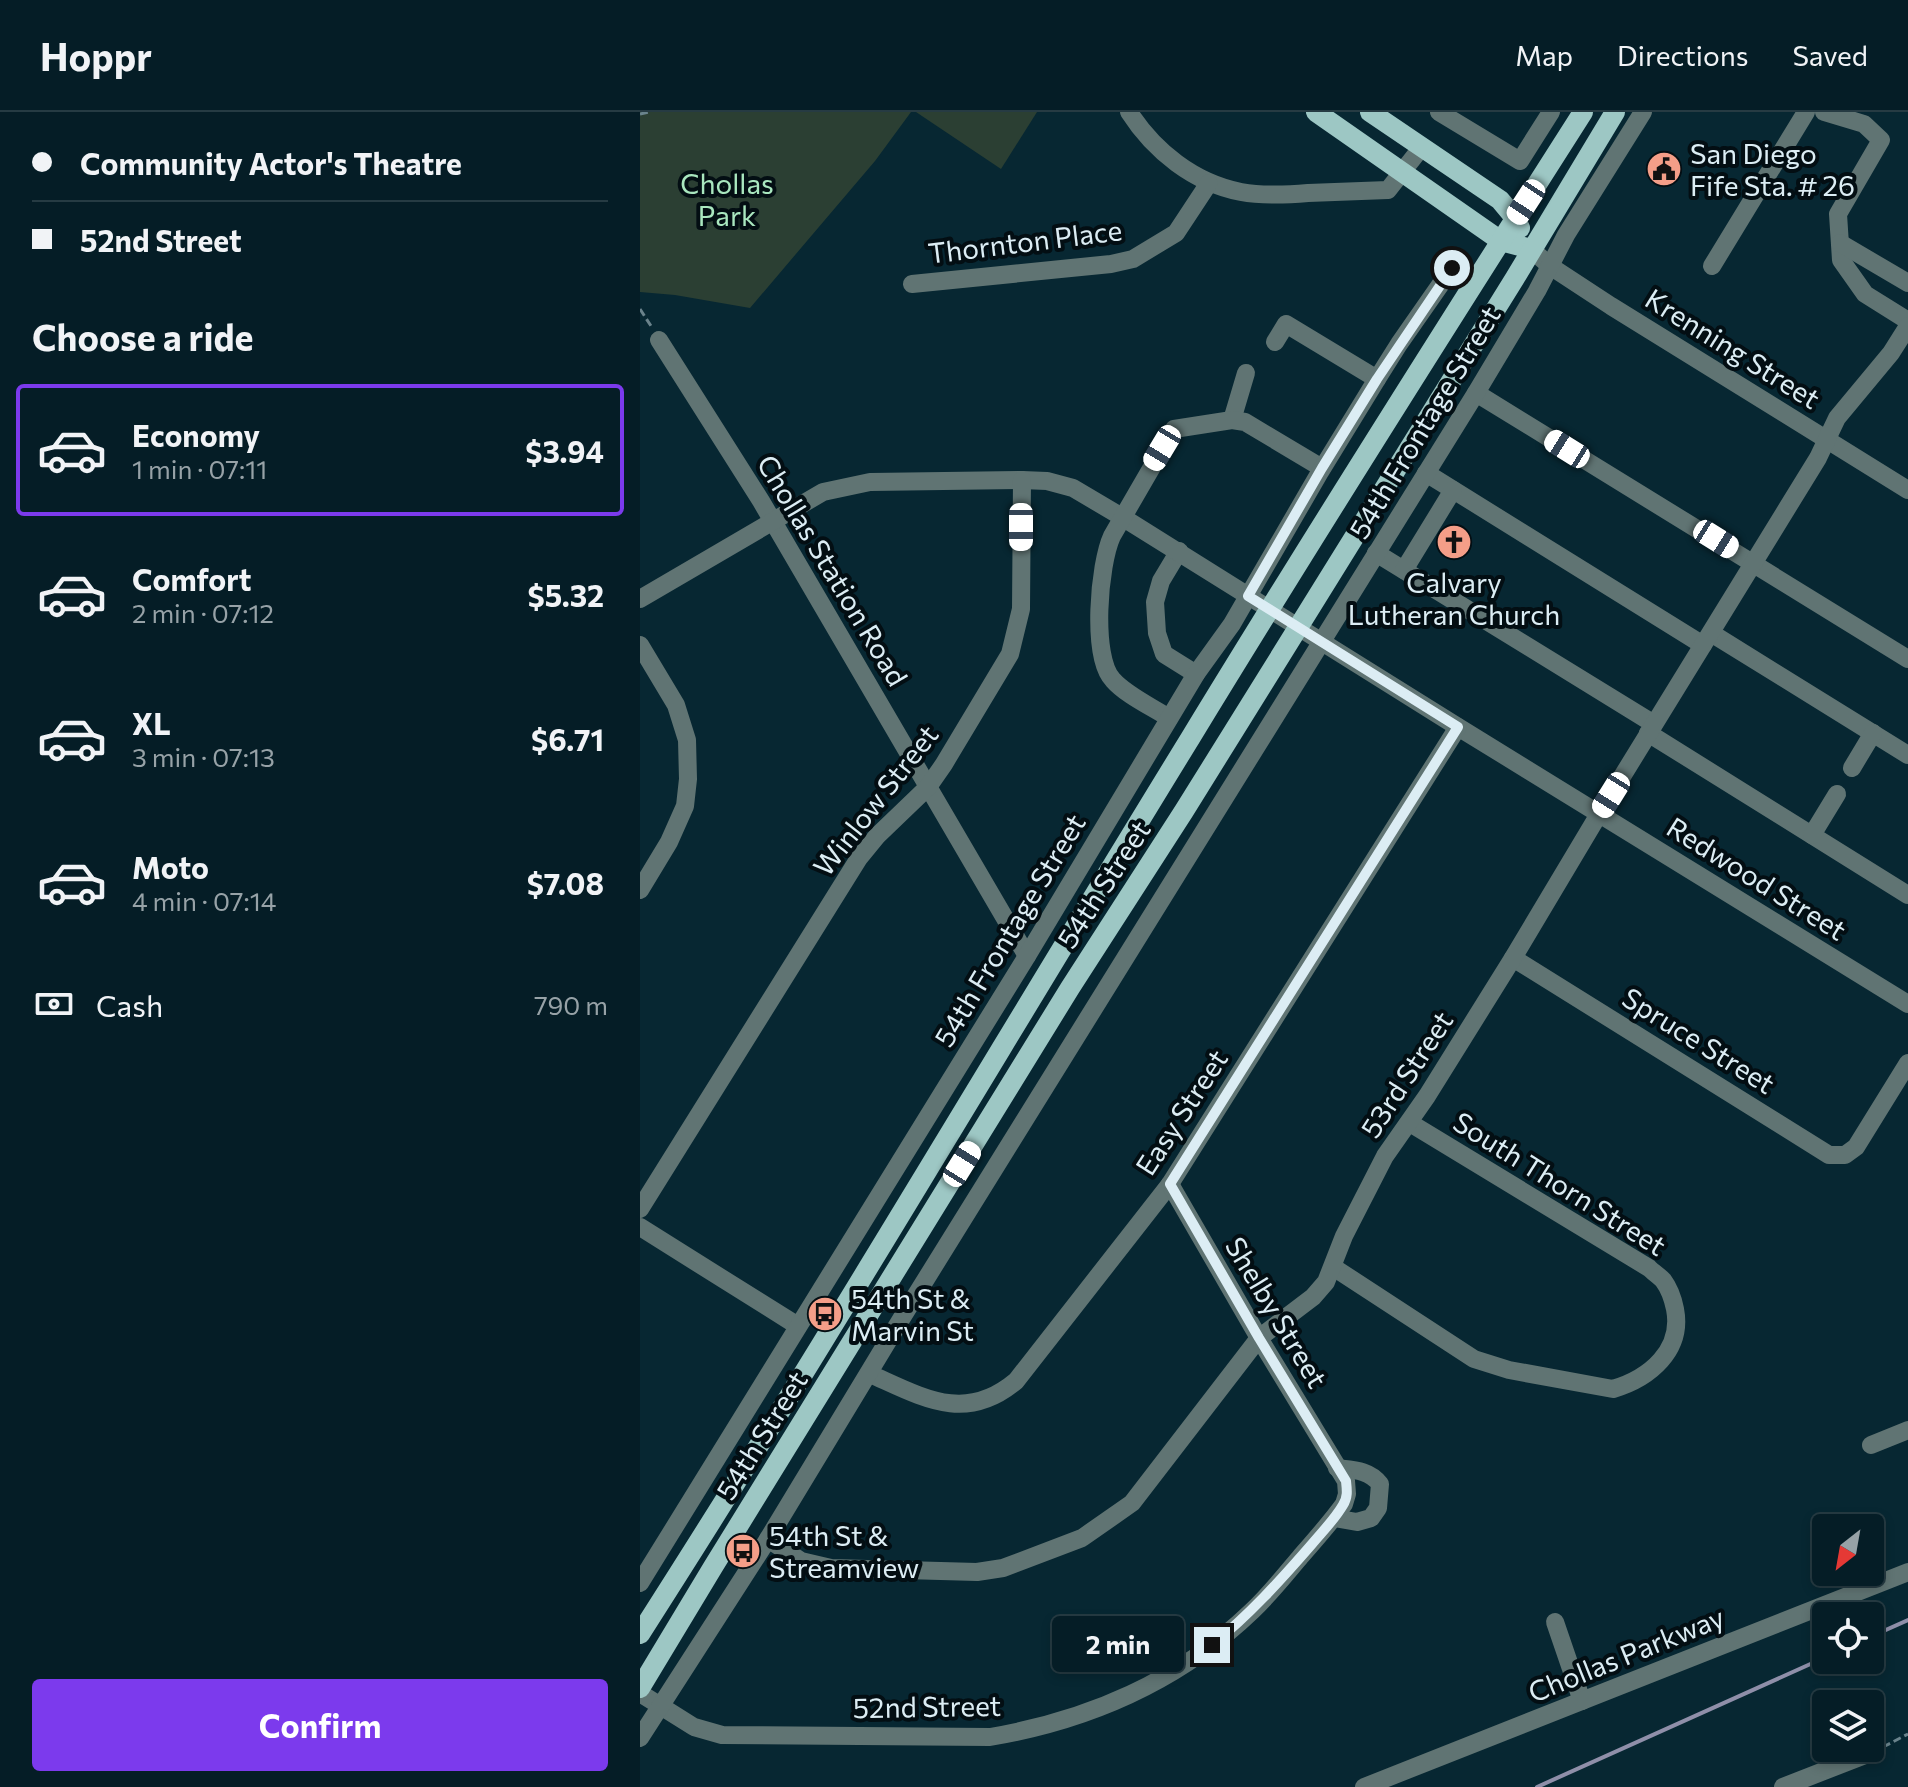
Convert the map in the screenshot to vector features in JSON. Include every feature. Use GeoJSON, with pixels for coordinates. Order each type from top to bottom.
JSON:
{"type":"FeatureCollection","features":[{"type":"Feature","properties":{"kind":"main road"},"geometry":{"type":"LineString","coordinates":[[1316,112],[1501,241],[1531,249]]}},
{"type":"Feature","properties":{"kind":"main road"},"geometry":{"type":"LineString","coordinates":[[1370,112],[1500,200],[1515,218],[1531,249]]}},
{"type":"Feature","properties":{"kind":"main road","name":"54th Street"},"geometry":{"type":"LineString","coordinates":[[640,1691],[721,1553],[1070,988],[1184,811],[1515,278],[1615,112]]}},
{"type":"Feature","properties":{"kind":"main road","name":"54th Street"},"geometry":{"type":"LineString","coordinates":[[640,1634],[827,1337],[1182,751],[1405,391],[1581,116]]}},
{"type":"Feature","properties":{"kind":"street"},"geometry":{"type":"LineString","coordinates":[[1129,112],[1142,131],[1173,161],[1209,183],[1240,192],[1269,195],[1388,190],[1421,148]]}},
{"type":"Feature","properties":{"kind":"street"},"geometry":{"type":"LineString","coordinates":[[1439,112],[1520,161],[1551,112]]}},
{"type":"Feature","properties":{"kind":"street","name":"54th Frontage Street"},"geometry":{"type":"LineString","coordinates":[[640,1738],[768,1539],[936,1262],[1476,393],[1585,204],[1643,112]]}},
{"type":"Feature","properties":{"kind":"street"},"geometry":{"type":"LineString","coordinates":[[1712,266],[1806,112]]}},
{"type":"Feature","properties":{"kind":"street"},"geometry":{"type":"LineString","coordinates":[[1824,112],[1864,124],[1881,140],[1838,214],[1841,260],[1865,294],[1908,324]]}},
{"type":"Feature","properties":{"kind":"street"},"geometry":{"type":"LineString","coordinates":[[1581,116],[1601,135],[1621,147]]}},
{"type":"Feature","properties":{"kind":"street","name":"Thornton Place"},"geometry":{"type":"LineString","coordinates":[[912,284],[1111,264],[1133,259],[1176,233],[1209,183]]}},
{"type":"Feature","properties":{"kind":"street"},"geometry":{"type":"LineString","coordinates":[[1840,243],[1908,283]]}},
{"type":"Feature","properties":{"kind":"street","name":"Krenning Street"},"geometry":{"type":"LineString","coordinates":[[1531,249],[1550,266],[1611,306],[1908,490]]}},
{"type":"Feature","properties":{"kind":"street","name":"54th Frontage Street"},"geometry":{"type":"LineString","coordinates":[[640,1583],[1027,956],[1196,674],[1232,624],[1322,468],[1452,268]]}},
{"type":"Feature","properties":{"kind":"street"},"geometry":{"type":"LineString","coordinates":[[1275,342],[1286,324],[1377,379]]}},
{"type":"Feature","properties":{"kind":"street","name":"53rd Street"},"geometry":{"type":"LineString","coordinates":[[768,1539],[801,1561],[831,1568],[977,1572],[1003,1568],[1082,1538],[1132,1503],[1259,1338],[1313,1297],[1326,1282],[1344,1236],[1385,1156],[1410,1123],[1513,958],[1828,440],[1837,418],[1891,353],[1908,324]]}},
{"type":"Feature","properties":{"kind":"street","name":"Chollas Station Road"},"geometry":{"type":"LineString","coordinates":[[659,340],[773,522],[1027,956]]}},
{"type":"Feature","properties":{"kind":"street"},"geometry":{"type":"LineString","coordinates":[[1232,420],[1246,373]]}},
{"type":"Feature","properties":{"kind":"street"},"geometry":{"type":"LineString","coordinates":[[1476,393],[1908,659]]}},
{"type":"Feature","properties":{"kind":"street"},"geometry":{"type":"LineString","coordinates":[[1169,718],[1111,679],[1100,652],[1100,578],[1106,548],[1174,429],[1232,420],[1245,422],[1322,468]]}},
{"type":"Feature","properties":{"kind":"street"},"geometry":{"type":"LineString","coordinates":[[1426,473],[1908,755]]}},
{"type":"Feature","properties":{"kind":"street","name":"Redwood Street"},"geometry":{"type":"LineString","coordinates":[[640,599],[823,492],[870,482],[1022,480],[1047,481],[1073,488],[1908,1004]]}},
{"type":"Feature","properties":{"kind":"street","name":"Winlow Street"},"geometry":{"type":"LineString","coordinates":[[640,1209],[859,858],[877,836],[928,787],[1010,654],[1021,609],[1022,480]]}},
{"type":"Feature","properties":{"kind":"street"},"geometry":{"type":"LineString","coordinates":[[1404,570],[1453,490]]}},
{"type":"Feature","properties":{"kind":"street"},"geometry":{"type":"LineString","coordinates":[[1179,551],[1161,581],[1155,602],[1157,633],[1164,654],[1196,674]]}},
{"type":"Feature","properties":{"kind":"street"},"geometry":{"type":"LineString","coordinates":[[1376,553],[1908,895]]}},
{"type":"Feature","properties":{"kind":"street"},"geometry":{"type":"LineString","coordinates":[[640,645],[676,705],[687,740],[688,779],[685,806],[669,842],[640,890]]}},
{"type":"Feature","properties":{"kind":"street","name":"Easy Street"},"geometry":{"type":"LineString","coordinates":[[870,1374],[947,1404],[986,1400],[1007,1389],[1024,1372],[1170,1184],[1458,727]]}},
{"type":"Feature","properties":{"kind":"street"},"geometry":{"type":"LineString","coordinates":[[1852,768],[1873,733]]}},
{"type":"Feature","properties":{"kind":"street"},"geometry":{"type":"LineString","coordinates":[[1812,835],[1837,794]]}},
{"type":"Feature","properties":{"kind":"street","name":"Spruce Street"},"geometry":{"type":"LineString","coordinates":[[1513,958],[1829,1155],[1845,1155],[1856,1147],[1908,1063]]}},
{"type":"Feature","properties":{"kind":"street","name":"South Thorn Street"},"geometry":{"type":"LineString","coordinates":[[1333,1267],[1474,1359],[1509,1370],[1613,1389],[1649,1372],[1672,1346],[1676,1324],[1673,1301],[1663,1280],[1649,1268],[1410,1123]]}},
{"type":"Feature","properties":{"kind":"street","name":"Shelby Street"},"geometry":{"type":"LineString","coordinates":[[1170,1184],[1337,1468]]}},
{"type":"Feature","properties":{"kind":"street"},"geometry":{"type":"LineString","coordinates":[[640,1227],[798,1326]]}},
{"type":"Feature","properties":{"kind":"street"},"geometry":{"type":"LineString","coordinates":[[1871,1445],[1908,1430]]}},
{"type":"Feature","properties":{"kind":"street"},"geometry":{"type":"LineString","coordinates":[[1334,1518],[1357,1522],[1371,1518],[1378,1508],[1380,1484],[1367,1472],[1337,1468]]}},
{"type":"Feature","properties":{"kind":"street","name":"52nd Street"},"geometry":{"type":"LineString","coordinates":[[640,1691],[694,1727],[722,1735],[990,1737],[1052,1724],[1097,1710],[1179,1668],[1212,1645],[1271,1592],[1344,1504],[1346,1481],[1337,1468]]}},
{"type":"Feature","properties":{"kind":"street","name":"Chollas Parkway"},"geometry":{"type":"LineString","coordinates":[[1364,1787],[1908,1572]]}},
{"type":"Feature","properties":{"kind":"street"},"geometry":{"type":"LineString","coordinates":[[1555,1622],[1582,1701]]}},
{"type":"Feature","properties":{"kind":"street"},"geometry":{"type":"LineString","coordinates":[[1783,1787],[1821,1780],[1854,1762]]}},
{"type":"Feature","properties":{"kind":"path"},"geometry":{"type":"LineString","coordinates":[[640,114],[649,112]]}},
{"type":"Feature","properties":{"kind":"path"},"geometry":{"type":"LineString","coordinates":[[640,309],[659,340]]}},
{"type":"Feature","properties":{"kind":"path"},"geometry":{"type":"LineString","coordinates":[[1884,1746],[1908,1734]]}},
{"type":"Feature","properties":{"kind":"green space","name":"Chollas Park"},"geometry":{"type":"Polygon","coordinates":[[[640,112],[911,112],[875,161],[750,308],[640,292],[640,112]]]}},
{"type":"Feature","properties":{"kind":"green space"},"geometry":{"type":"Polygon","coordinates":[[[916,112],[1037,112],[1001,169],[916,112]]]}},
{"type":"Feature","properties":{"kind":"waterway"},"geometry":{"type":"LineString","coordinates":[[1884,1631],[1908,1620]]}},
{"type":"Feature","properties":{"kind":"waterway"},"geometry":{"type":"LineString","coordinates":[[1537,1787],[1812,1663]]}},
{"type":"Feature","properties":{"kind":"place","name":"San Diego Fife Sta. # 26"},"geometry":{"type":"Point","coordinates":[1664,169]}},
{"type":"Feature","properties":{"kind":"place","name":"Calvary Lutheran Church"},"geometry":{"type":"Point","coordinates":[1454,542]}},
{"type":"Feature","properties":{"kind":"place","name":"54th St & Marvin St"},"geometry":{"type":"Point","coordinates":[825,1314]}},
{"type":"Feature","properties":{"kind":"place","name":"54th St & Streamview"},"geometry":{"type":"Point","coordinates":[743,1551]}},
{"type":"Feature","properties":{"kind":"route"},"geometry":{"type":"LineString","coordinates":[[1212,1645],[1271,1592],[1334,1518],[1344,1504],[1346,1481],[1170,1184],[1458,727],[1248,596],[1377,379],[1452,268]]}}]}
